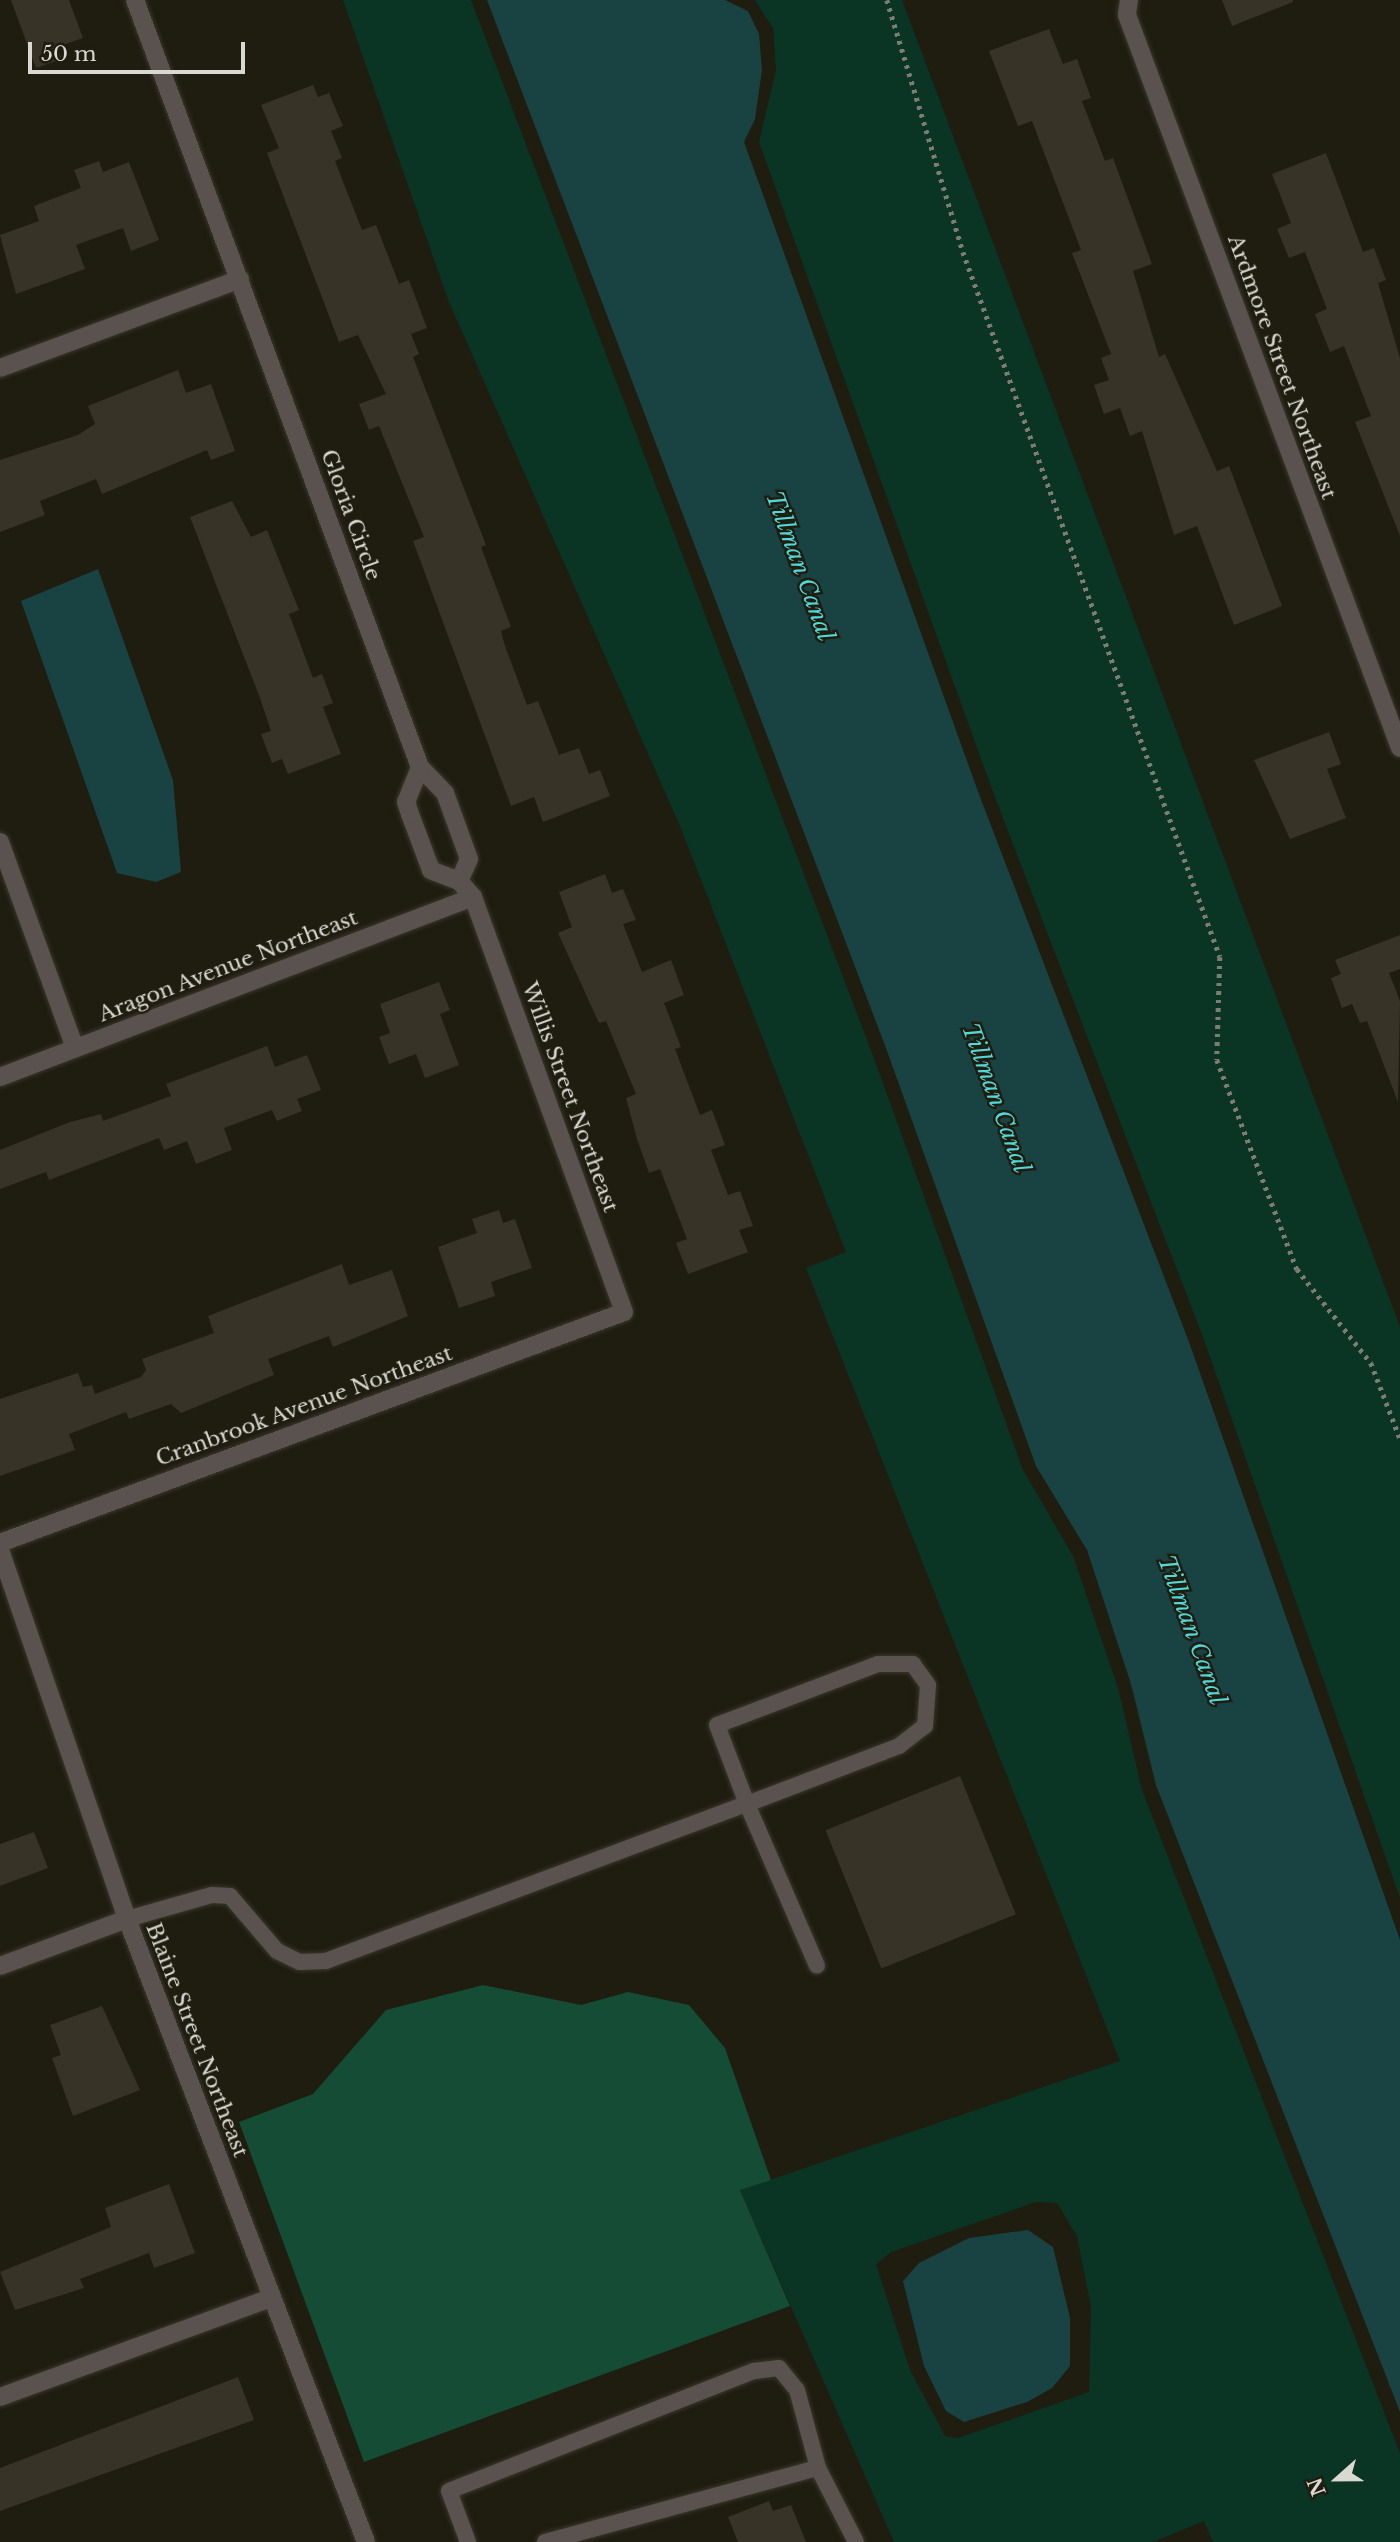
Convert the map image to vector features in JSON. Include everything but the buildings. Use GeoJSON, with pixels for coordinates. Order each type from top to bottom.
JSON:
{"type":"FeatureCollection","features":[{"type":"Feature","properties":{"kind":"street","name":"Gloria Circle"},"geometry":{"type":"LineString","coordinates":[[135,0],[420,766],[444,793],[469,859],[460,881]]}},
{"type":"Feature","properties":{"kind":"street","name":"Ardmore Street Northeast"},"geometry":{"type":"LineString","coordinates":[[1129,0],[1127,15],[1400,748]]}},
{"type":"Feature","properties":{"kind":"street"},"geometry":{"type":"LineString","coordinates":[[0,369],[240,279]]}},
{"type":"Feature","properties":{"kind":"street"},"geometry":{"type":"LineString","coordinates":[[420,766],[406,802],[431,870],[460,881],[473,897]]}},
{"type":"Feature","properties":{"kind":"street"},"geometry":{"type":"LineString","coordinates":[[0,842],[75,1048]]}},
{"type":"Feature","properties":{"kind":"street","name":"Aragon Avenue Northeast"},"geometry":{"type":"LineString","coordinates":[[0,1077],[473,897]]}},
{"type":"Feature","properties":{"kind":"street","name":"Willis Street Northeast"},"geometry":{"type":"LineString","coordinates":[[473,897],[624,1312]]}},
{"type":"Feature","properties":{"kind":"street","name":"Cranbrook Avenue Northeast"},"geometry":{"type":"LineString","coordinates":[[0,1544],[624,1312]]}},
{"type":"Feature","properties":{"kind":"street","name":"Blaine Street Northeast"},"geometry":{"type":"LineString","coordinates":[[0,1550],[127,1919],[366,2542]]}},
{"type":"Feature","properties":{"kind":"street"},"geometry":{"type":"LineString","coordinates":[[0,1966],[127,1919]]}},
{"type":"Feature","properties":{"kind":"street"},"geometry":{"type":"LineString","coordinates":[[0,2397],[271,2298]]}},
{"type":"Feature","properties":{"kind":"lane"},"geometry":{"type":"LineString","coordinates":[[127,1919],[212,1895],[230,1896],[277,1951],[300,1962],[326,1961],[747,1804],[899,1746],[925,1726],[928,1685],[913,1664],[878,1664],[717,1724],[747,1804],[817,1966]]}},
{"type":"Feature","properties":{"kind":"lane"},"geometry":{"type":"LineString","coordinates":[[468,2542],[449,2491],[754,2371],[779,2368],[797,2390],[818,2468],[856,2542]]}},
{"type":"Feature","properties":{"kind":"lane"},"geometry":{"type":"LineString","coordinates":[[545,2542],[818,2468]]}},
{"type":"Feature","properties":{"kind":"path"},"geometry":{"type":"LineString","coordinates":[[887,0],[963,252],[1220,957],[1216,1060],[1297,1269],[1371,1363],[1400,1438]]}},
{"type":"Feature","properties":{"kind":"green space"},"geometry":{"type":"Polygon","coordinates":[[[343,0],[471,0],[872,1053],[1023,1470],[1073,1556],[1118,1688],[1142,1790],[1400,2453],[1400,2542],[1213,2542],[1204,2521],[1153,2542],[894,2542],[740,2190],[1120,2061],[806,1268],[846,1252],[680,826],[449,302],[343,0]],[[1036,2202],[891,2252],[876,2264],[910,2370],[945,2436],[958,2438],[1089,2392],[1091,2307],[1077,2236],[1057,2203],[1036,2202]]]}},
{"type":"Feature","properties":{"kind":"green space"},"geometry":{"type":"Polygon","coordinates":[[[755,0],[902,0],[1400,1327],[1400,1898],[1203,1337],[993,792],[759,142],[776,70],[773,28],[755,0]]]}},
{"type":"Feature","properties":{"kind":"green space"},"geometry":{"type":"Polygon","coordinates":[[[483,1985],[581,2005],[628,1992],[689,2005],[725,2048],[771,2180],[740,2190],[790,2306],[364,2462],[239,2122],[313,2094],[386,2010],[483,1985]]]}},
{"type":"Feature","properties":{"kind":"water","name":"Tillman Canal"},"geometry":{"type":"Polygon","coordinates":[[[487,0],[725,0],[748,11],[759,34],[762,70],[755,119],[744,142],[980,797],[1189,1342],[1400,1940],[1400,2412],[1156,1785],[1131,1684],[1087,1550],[1036,1466],[886,1048],[487,0]]]}},
{"type":"Feature","properties":{"kind":"water"},"geometry":{"type":"Polygon","coordinates":[[[98,569],[173,780],[181,872],[156,882],[117,873],[21,601],[98,569]]]}},
{"type":"Feature","properties":{"kind":"water"},"geometry":{"type":"Polygon","coordinates":[[[1028,2230],[1053,2247],[1070,2318],[1070,2366],[1052,2388],[1027,2402],[964,2422],[946,2411],[924,2366],[903,2281],[919,2263],[969,2238],[1028,2230]]]}}]}
